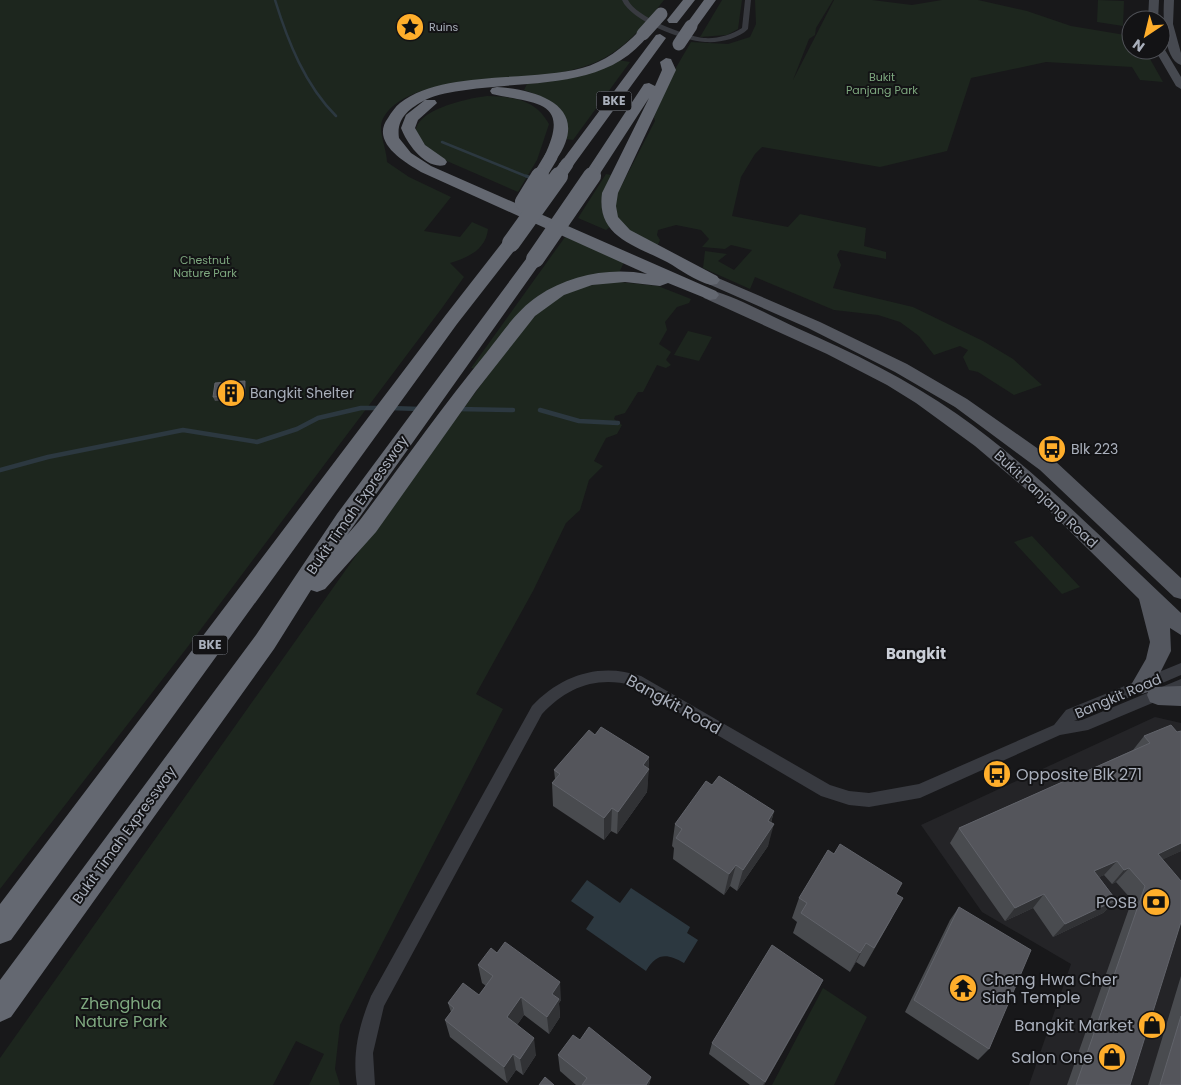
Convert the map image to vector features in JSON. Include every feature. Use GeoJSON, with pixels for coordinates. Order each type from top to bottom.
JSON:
{"type":"FeatureCollection","features":[{"type":"Feature","properties":{"kind":"highway","name":"BKE"},"geometry":{"type":"LineString","coordinates":[[0,929],[494,264],[507,239],[567,164],[689,0]]}},
{"type":"Feature","properties":{"kind":"highway","name":"Bukit Timah Expressway"},"geometry":{"type":"LineString","coordinates":[[0,1006],[265,642],[345,520],[444,381],[535,259],[666,62],[710,0]]}},
{"type":"Feature","properties":{"kind":"highway"},"geometry":{"type":"LineString","coordinates":[[625,246],[426,169],[397,148],[391,138],[390,129],[394,117],[402,108],[428,94],[475,84],[561,77],[582,72],[614,60],[631,47],[664,10]]}},
{"type":"Feature","properties":{"kind":"highway"},"geometry":{"type":"LineString","coordinates":[[625,246],[618,229],[612,222],[607,202],[670,70],[666,62]]}},
{"type":"Feature","properties":{"kind":"highway"},"geometry":{"type":"LineString","coordinates":[[507,239],[551,157],[561,136],[560,119],[550,106],[519,94],[474,91],[452,95],[426,104],[412,118],[408,128],[416,144],[442,164],[625,246],[711,288]]}},
{"type":"Feature","properties":{"kind":"highway"},"geometry":{"type":"LineString","coordinates":[[265,642],[368,526],[469,387],[540,301],[571,285],[614,275],[711,288]]}},
{"type":"Feature","properties":{"kind":"main road"},"geometry":{"type":"LineString","coordinates":[[1169,0],[1168,30],[1173,47],[1181,62]]}},
{"type":"Feature","properties":{"kind":"main road"},"geometry":{"type":"LineString","coordinates":[[1166,60],[1181,86]]}},
{"type":"Feature","properties":{"kind":"main road","name":"Bukit Panjang Road"},"geometry":{"type":"LineString","coordinates":[[711,288],[831,334],[900,368],[961,403],[1046,465],[1181,591]]}},
{"type":"Feature","properties":{"kind":"main road","name":"Bukit Panjang Road"},"geometry":{"type":"LineString","coordinates":[[711,288],[890,379],[949,417],[1015,467],[1181,626]]}},
{"type":"Feature","properties":{"kind":"main road"},"geometry":{"type":"LineString","coordinates":[[1148,595],[1162,638],[1150,690],[1181,696]]}},
{"type":"Feature","properties":{"kind":"street"},"geometry":{"type":"LineString","coordinates":[[625,0],[625,5],[632,12],[693,38],[712,40],[727,38],[745,29],[748,0]]}},
{"type":"Feature","properties":{"kind":"street","name":"Bangkit Road"},"geometry":{"type":"LineString","coordinates":[[366,1085],[362,1067],[366,1033],[377,1002],[537,710],[548,697],[562,687],[578,680],[600,675],[620,675],[636,680],[826,791],[849,798],[869,800],[920,791],[1059,729],[1083,726],[1150,690],[1181,669]]}},
{"type":"Feature","properties":{"kind":"street","name":"Bangkit Road"},"geometry":{"type":"LineString","coordinates":[[1150,690],[1181,685]]}},
{"type":"Feature","properties":{"kind":"shaded area"},"geometry":{"type":"Polygon","coordinates":[[[1155,717],[1181,723],[1181,1085],[1029,1085],[1071,964],[982,912],[921,825],[1155,717]]]}},
{"type":"Feature","properties":{"kind":"shaded area"},"geometry":{"type":"Polygon","coordinates":[[[587,880],[620,903],[631,888],[690,927],[687,933],[698,940],[684,963],[667,956],[662,956],[654,961],[646,971],[586,929],[594,917],[571,901],[587,880]]]}},
{"type":"Feature","properties":{"kind":"green space","name":"Chestnut Nature Park"},"geometry":{"type":"Polygon","coordinates":[[[0,0],[664,0],[633,36],[615,52],[594,63],[551,74],[481,80],[431,88],[410,96],[393,106],[381,125],[387,162],[409,177],[451,197],[424,231],[460,237],[472,222],[488,229],[484,242],[480,248],[469,256],[450,263],[464,277],[442,308],[186,649],[0,889],[0,0]]]}},
{"type":"Feature","properties":{"kind":"green space"},"geometry":{"type":"Polygon","coordinates":[[[722,0],[742,0],[738,29],[727,35],[700,37],[722,0]]]}},
{"type":"Feature","properties":{"kind":"green space","name":"Bukit Panjang Park"},"geometry":{"type":"Polygon","coordinates":[[[755,0],[833,0],[816,28],[815,35],[809,39],[793,80],[834,0],[872,0],[912,5],[942,0],[978,0],[1027,11],[1071,26],[1121,34],[1121,60],[1151,60],[1163,82],[1140,80],[1132,67],[1046,62],[971,78],[947,151],[880,167],[762,147],[755,154],[741,177],[732,216],[788,227],[800,214],[866,228],[864,246],[886,252],[886,259],[840,250],[837,255],[841,265],[833,288],[913,307],[983,341],[1013,359],[1042,385],[1014,395],[978,372],[969,370],[963,357],[968,350],[960,346],[934,355],[919,336],[900,322],[878,315],[834,310],[755,277],[750,289],[703,268],[705,251],[727,254],[718,261],[734,270],[752,250],[731,245],[725,249],[702,247],[709,239],[701,230],[676,225],[658,230],[657,235],[660,240],[657,247],[635,238],[617,221],[615,198],[655,121],[654,117],[671,76],[691,42],[728,44],[750,37],[756,24],[755,0]]]}},
{"type":"Feature","properties":{"kind":"green space"},"geometry":{"type":"Polygon","coordinates":[[[1098,0],[1124,1],[1124,10],[1121,10],[1121,26],[1097,22],[1098,0]]]}},
{"type":"Feature","properties":{"kind":"green space"},"geometry":{"type":"Polygon","coordinates":[[[618,60],[630,62],[573,140],[566,139],[568,129],[563,113],[550,101],[524,90],[527,84],[574,76],[618,60]]]}},
{"type":"Feature","properties":{"kind":"green space"},"geometry":{"type":"Polygon","coordinates":[[[487,96],[506,97],[530,104],[537,109],[549,124],[537,160],[518,192],[440,158],[423,145],[416,134],[418,124],[427,115],[456,102],[487,96]]]}},
{"type":"Feature","properties":{"kind":"green space"},"geometry":{"type":"Polygon","coordinates":[[[606,174],[611,175],[602,201],[603,214],[610,227],[606,230],[578,218],[606,174]]]}},
{"type":"Feature","properties":{"kind":"green space"},"geometry":{"type":"Polygon","coordinates":[[[565,237],[624,262],[619,273],[564,284],[534,299],[476,369],[471,368],[565,237]]]}},
{"type":"Feature","properties":{"kind":"green space","name":"Zhenghua Nature Park"},"geometry":{"type":"Polygon","coordinates":[[[610,281],[658,286],[691,299],[689,303],[677,307],[665,322],[667,330],[659,344],[671,352],[666,360],[671,365],[666,368],[657,365],[643,392],[638,392],[625,413],[615,416],[614,419],[622,425],[617,434],[606,438],[594,461],[603,466],[589,480],[580,510],[566,523],[533,591],[476,694],[503,709],[340,1025],[335,1069],[340,1085],[309,1085],[324,1054],[296,1041],[273,1085],[0,1085],[0,1058],[374,530],[514,340],[542,308],[571,290],[610,281]]]}},
{"type":"Feature","properties":{"kind":"green space"},"geometry":{"type":"Polygon","coordinates":[[[688,331],[712,337],[699,361],[674,355],[688,331]]]}},
{"type":"Feature","properties":{"kind":"green space"},"geometry":{"type":"Polygon","coordinates":[[[1032,536],[1080,587],[1062,594],[1014,542],[1032,536]]]}},
{"type":"Feature","properties":{"kind":"green space"},"geometry":{"type":"Polygon","coordinates":[[[823,988],[867,1017],[834,1085],[772,1085],[823,988]]]}},
{"type":"Feature","properties":{"kind":"building"},"geometry":{"type":"Polygon","coordinates":[[[245,381],[244,394],[213,397],[215,383],[245,381]]]}},
{"type":"Feature","properties":{"kind":"building"},"geometry":{"type":"Polygon","coordinates":[[[1171,725],[1177,732],[1181,731],[1181,843],[1158,854],[1181,881],[1181,922],[1130,1085],[1076,1085],[1145,886],[1129,868],[1124,870],[1117,861],[1094,871],[1116,900],[1065,924],[1044,894],[1015,908],[959,828],[1150,743],[1144,736],[1171,725]]]}},
{"type":"Feature","properties":{"kind":"building"},"geometry":{"type":"Polygon","coordinates":[[[601,727],[649,757],[643,765],[649,769],[618,812],[612,808],[604,818],[552,783],[560,774],[554,770],[589,730],[595,735],[601,727]]]}},
{"type":"Feature","properties":{"kind":"building"},"geometry":{"type":"Polygon","coordinates":[[[719,776],[774,811],[768,821],[774,824],[743,870],[736,865],[729,874],[676,838],[682,829],[675,824],[706,781],[712,785],[719,776]]]}},
{"type":"Feature","properties":{"kind":"building"},"geometry":{"type":"Polygon","coordinates":[[[840,844],[902,883],[896,894],[903,898],[874,948],[866,943],[860,953],[801,913],[807,903],[799,898],[828,850],[834,854],[840,844]]]}},
{"type":"Feature","properties":{"kind":"building","name":"Cheng Hwa Cher Siah Temple"},"geometry":{"type":"Polygon","coordinates":[[[959,907],[1031,950],[989,1049],[914,1000],[959,907]]]}},
{"type":"Feature","properties":{"kind":"building"},"geometry":{"type":"Polygon","coordinates":[[[505,942],[560,982],[552,994],[559,999],[547,1017],[521,997],[507,1017],[534,1038],[520,1059],[513,1054],[504,1067],[445,1020],[454,1008],[448,1003],[463,983],[479,995],[493,976],[478,965],[491,948],[497,953],[505,942]]]}},
{"type":"Feature","properties":{"kind":"building"},"geometry":{"type":"Polygon","coordinates":[[[772,945],[823,980],[765,1082],[712,1043],[772,945]]]}},
{"type":"Feature","properties":{"kind":"building"},"geometry":{"type":"Polygon","coordinates":[[[1181,1016],[1181,1085],[1160,1085],[1181,1016]]]}},
{"type":"Feature","properties":{"kind":"building"},"geometry":{"type":"Polygon","coordinates":[[[589,1027],[651,1077],[646,1085],[582,1085],[587,1078],[558,1055],[573,1035],[580,1040],[589,1027]]]}},
{"type":"Feature","properties":{"kind":"building"},"geometry":{"type":"Polygon","coordinates":[[[545,1077],[554,1085],[539,1085],[545,1077]]]}},
{"type":"Feature","properties":{"kind":"waterway"},"geometry":{"type":"LineString","coordinates":[[275,0],[299,62],[315,91],[336,116]]}},
{"type":"Feature","properties":{"kind":"waterway"},"geometry":{"type":"LineString","coordinates":[[442,142],[528,177]]}},
{"type":"Feature","properties":{"kind":"waterway"},"geometry":{"type":"LineString","coordinates":[[0,470],[48,457],[183,430],[257,442],[297,429],[318,418],[361,408],[380,408]]}},
{"type":"Feature","properties":{"kind":"waterway"},"geometry":{"type":"LineString","coordinates":[[390,408],[420,409]]}},
{"type":"Feature","properties":{"kind":"waterway"},"geometry":{"type":"LineString","coordinates":[[457,409],[513,410]]}},
{"type":"Feature","properties":{"kind":"waterway"},"geometry":{"type":"LineString","coordinates":[[540,410],[579,421],[618,423]]}},
{"type":"Feature","properties":{"kind":"place","name":"Ruins"},"geometry":{"type":"Point","coordinates":[410,27]}},
{"type":"Feature","properties":{"kind":"place","name":"Bangkit Shelter"},"geometry":{"type":"Point","coordinates":[231,393]}},
{"type":"Feature","properties":{"kind":"place","name":"Blk 223"},"geometry":{"type":"Point","coordinates":[1052,449]}},
{"type":"Feature","properties":{"kind":"place","name":"Opposite Blk 271"},"geometry":{"type":"Point","coordinates":[997,774]}},
{"type":"Feature","properties":{"kind":"place","name":"POSB"},"geometry":{"type":"Point","coordinates":[1156,902]}},
{"type":"Feature","properties":{"kind":"place","name":"Cheng Hwa Cher Siah Temple"},"geometry":{"type":"Point","coordinates":[963,988]}},
{"type":"Feature","properties":{"kind":"place","name":"Bangkit Market"},"geometry":{"type":"Point","coordinates":[1152,1025]}},
{"type":"Feature","properties":{"kind":"place","name":"Salon One"},"geometry":{"type":"Point","coordinates":[1112,1057]}},
{"type":"Feature","properties":{"kind":"district","name":"Bangkit"},"geometry":{"type":"Point","coordinates":[916,654]}}]}
